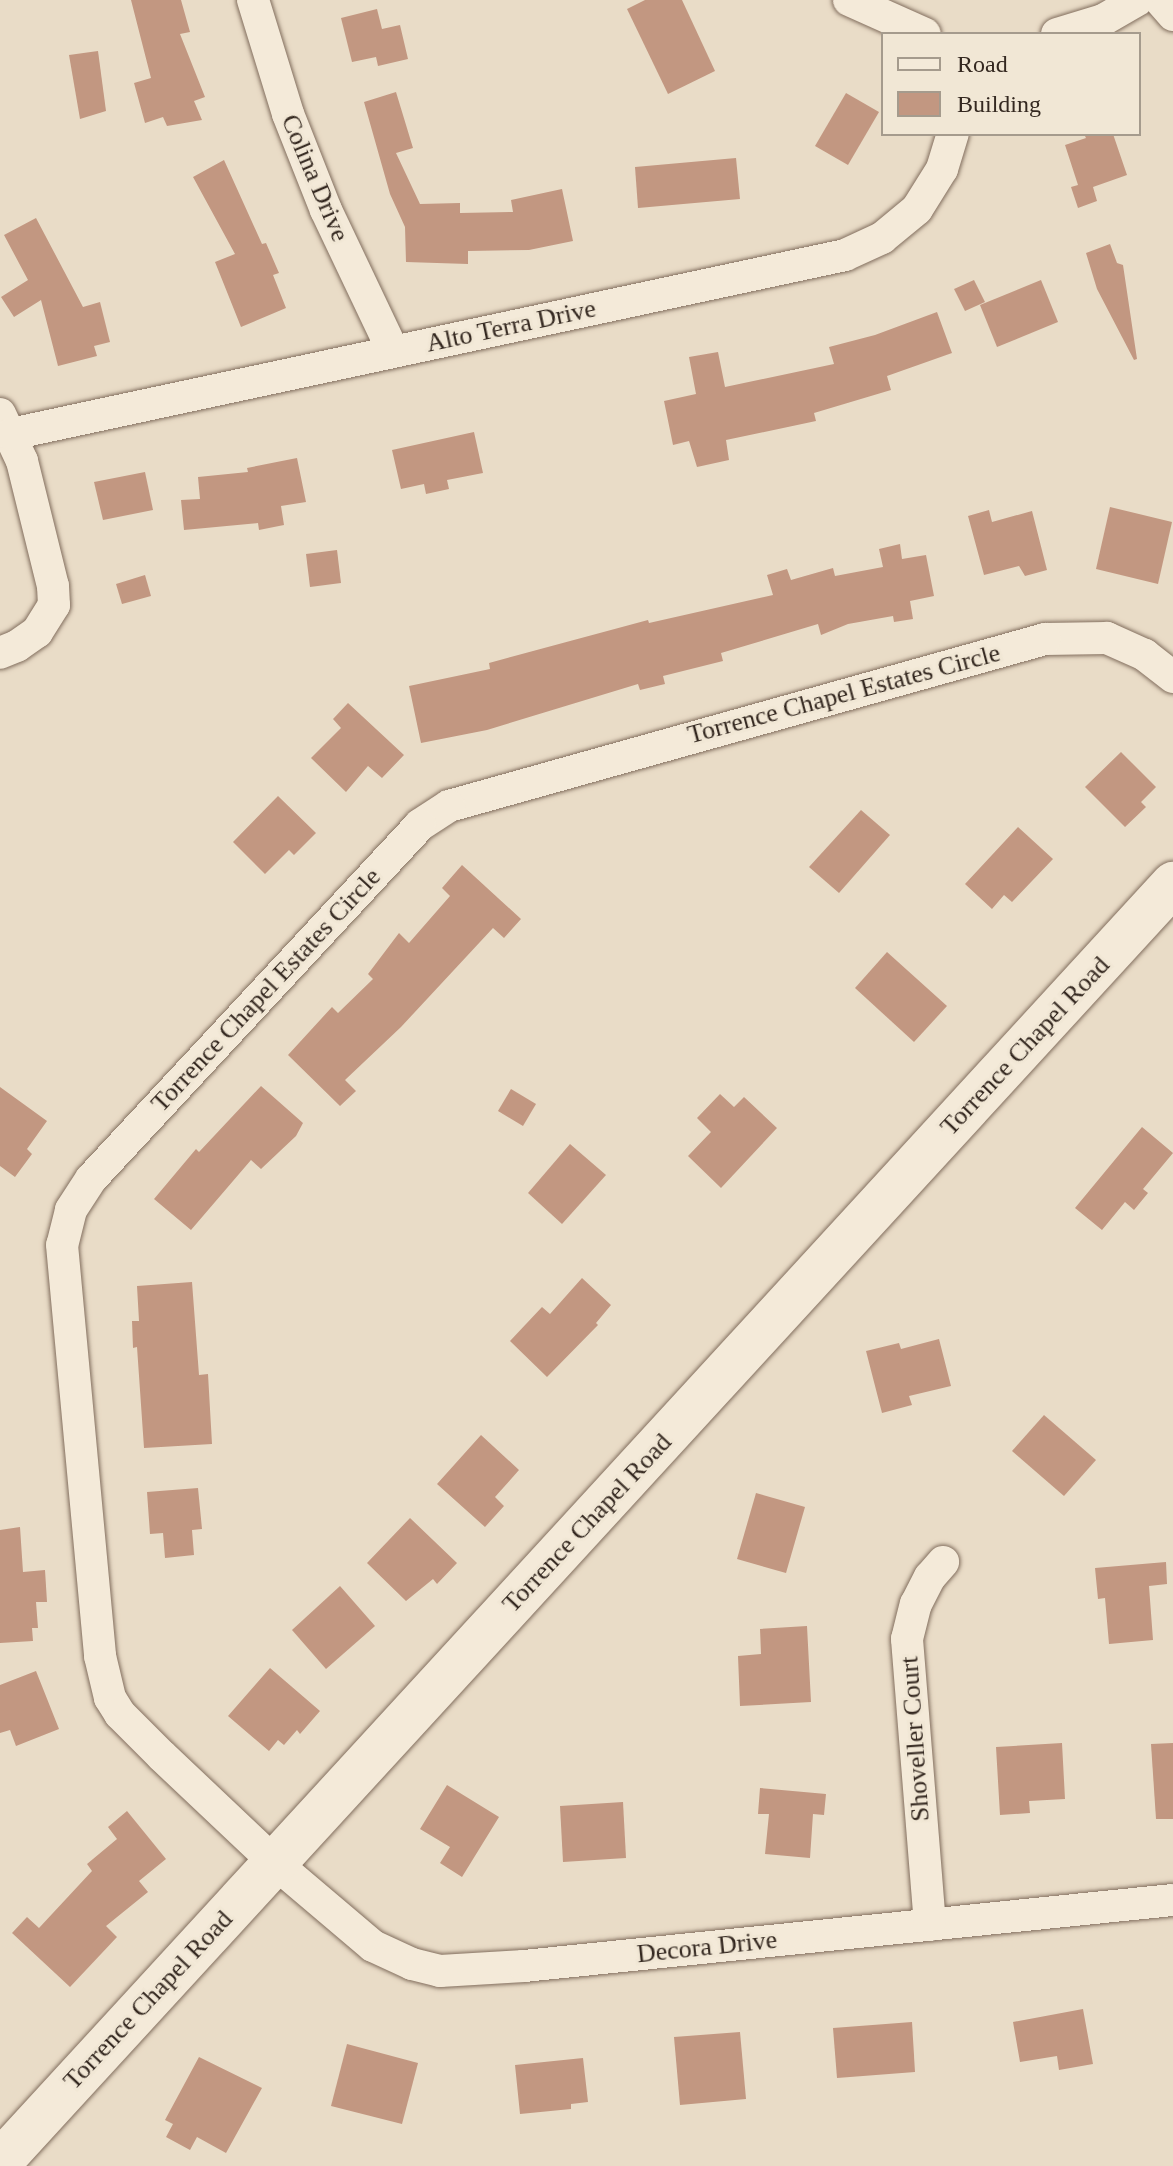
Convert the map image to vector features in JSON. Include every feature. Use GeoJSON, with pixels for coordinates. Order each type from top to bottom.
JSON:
{"type":"FeatureCollection","features":[{"type":"Feature","properties":{"kind":"street","name":"Colina Drive"},"geometry":{"type":"LineString","coordinates":[[253,0],[293,128],[326,210],[393,351]]}},
{"type":"Feature","properties":{"kind":"street"},"geometry":{"type":"LineString","coordinates":[[849,0],[921,32]]}},
{"type":"Feature","properties":{"kind":"street"},"geometry":{"type":"LineString","coordinates":[[1064,32],[1103,20],[1137,0]]}},
{"type":"Feature","properties":{"kind":"street"},"geometry":{"type":"LineString","coordinates":[[1160,0],[1173,15]]}},
{"type":"Feature","properties":{"kind":"street","name":"Alto Terra Drive"},"geometry":{"type":"LineString","coordinates":[[5,424],[393,351],[749,277],[859,250],[882,238],[917,209],[942,169],[952,136]]}},
{"type":"Feature","properties":{"kind":"street"},"geometry":{"type":"LineString","coordinates":[[0,653],[37,632],[54,605],[41,529],[22,461],[5,424]]}},
{"type":"Feature","properties":{"kind":"street","name":"Torrence Chapel Estates Circle"},"geometry":{"type":"LineString","coordinates":[[275,1863],[120,1714],[104,1679],[63,1272],[65,1227],[78,1195],[420,825],[449,806],[1045,639],[1107,638],[1126,643],[1173,677]]}},
{"type":"Feature","properties":{"kind":"street","name":"Torrence Chapel Road"},"geometry":{"type":"LineString","coordinates":[[0,2162],[1173,884]]}},
{"type":"Feature","properties":{"kind":"street","name":"Shoveller Court"},"geometry":{"type":"LineString","coordinates":[[930,1925],[907,1639],[916,1604],[930,1577],[943,1562]]}},
{"type":"Feature","properties":{"kind":"street","name":"Decora Drive"},"geometry":{"type":"LineString","coordinates":[[275,1863],[373,1946],[412,1964],[440,1971],[524,1966],[1173,1900]]}},
{"type":"Feature","properties":{"kind":"building"},"geometry":{"type":"Polygon","coordinates":[[[131,0],[181,0],[190,32],[180,34],[205,97],[194,101],[202,120],[167,126],[163,117],[145,123],[134,83],[151,78],[131,0]]]}},
{"type":"Feature","properties":{"kind":"building"},"geometry":{"type":"Polygon","coordinates":[[[645,0],[682,0],[715,71],[668,94],[627,9],[645,0]]]}},
{"type":"Feature","properties":{"kind":"building"},"geometry":{"type":"Polygon","coordinates":[[[377,9],[382,29],[400,25],[408,59],[378,66],[376,57],[352,62],[341,18],[377,9]]]}},
{"type":"Feature","properties":{"kind":"building"},"geometry":{"type":"Polygon","coordinates":[[[98,51],[106,111],[80,119],[69,55],[98,51]]]}},
{"type":"Feature","properties":{"kind":"building"},"geometry":{"type":"Polygon","coordinates":[[[396,92],[413,148],[396,153],[420,204],[460,203],[460,213],[513,212],[511,200],[562,189],[573,241],[529,250],[468,251],[468,264],[406,262],[405,227],[390,194],[364,102],[396,92]]]}},
{"type":"Feature","properties":{"kind":"building"},"geometry":{"type":"Polygon","coordinates":[[[846,93],[879,112],[848,165],[815,146],[846,93]]]}},
{"type":"Feature","properties":{"kind":"building"},"geometry":{"type":"Polygon","coordinates":[[[1114,136],[1127,175],[1093,187],[1097,201],[1078,208],[1071,187],[1078,185],[1065,145],[1086,138],[1114,136]]]}},
{"type":"Feature","properties":{"kind":"building"},"geometry":{"type":"Polygon","coordinates":[[[736,158],[740,199],[638,208],[635,167],[736,158]]]}},
{"type":"Feature","properties":{"kind":"building"},"geometry":{"type":"Polygon","coordinates":[[[224,160],[262,244],[266,243],[279,273],[273,275],[286,308],[241,327],[215,262],[235,254],[193,177],[224,160]]]}},
{"type":"Feature","properties":{"kind":"building"},"geometry":{"type":"Polygon","coordinates":[[[36,218],[83,307],[100,302],[110,342],[94,346],[97,356],[58,366],[41,300],[14,317],[1,297],[28,280],[4,235],[36,218]]]}},
{"type":"Feature","properties":{"kind":"building"},"geometry":{"type":"Polygon","coordinates":[[[1110,244],[1117,263],[1123,265],[1137,359],[1134,360],[1097,289],[1086,253],[1110,244]]]}},
{"type":"Feature","properties":{"kind":"building"},"geometry":{"type":"Polygon","coordinates":[[[974,280],[985,302],[965,311],[954,289],[974,280]]]}},
{"type":"Feature","properties":{"kind":"building"},"geometry":{"type":"Polygon","coordinates":[[[1041,280],[1058,322],[997,347],[980,305],[1041,280]]]}},
{"type":"Feature","properties":{"kind":"building"},"geometry":{"type":"Polygon","coordinates":[[[937,312],[952,353],[887,376],[891,390],[814,413],[816,421],[726,440],[729,460],[697,467],[689,441],[673,445],[664,401],[696,394],[689,357],[718,352],[725,387],[834,364],[829,347],[875,335],[937,312]]]}},
{"type":"Feature","properties":{"kind":"building"},"geometry":{"type":"Polygon","coordinates":[[[474,432],[483,473],[447,480],[449,489],[426,494],[424,484],[401,489],[392,450],[474,432]]]}},
{"type":"Feature","properties":{"kind":"building"},"geometry":{"type":"Polygon","coordinates":[[[297,458],[306,502],[281,506],[284,525],[259,530],[258,523],[184,530],[181,500],[200,499],[198,477],[248,472],[247,468],[297,458]]]}},
{"type":"Feature","properties":{"kind":"building"},"geometry":{"type":"Polygon","coordinates":[[[145,472],[153,510],[103,520],[94,482],[145,472]]]}},
{"type":"Feature","properties":{"kind":"building"},"geometry":{"type":"Polygon","coordinates":[[[1110,507],[1172,522],[1158,584],[1096,569],[1110,507]]]}},
{"type":"Feature","properties":{"kind":"building"},"geometry":{"type":"Polygon","coordinates":[[[989,510],[992,522],[1032,511],[1047,570],[1025,576],[1019,566],[984,575],[968,516],[989,510]]]}},
{"type":"Feature","properties":{"kind":"building"},"geometry":{"type":"Polygon","coordinates":[[[900,544],[902,559],[926,555],[934,596],[910,601],[913,619],[894,622],[893,616],[848,624],[821,635],[818,624],[721,653],[723,661],[663,676],[665,684],[640,690],[638,684],[487,730],[421,743],[409,686],[490,669],[489,663],[648,620],[649,623],[773,595],[767,575],[787,569],[791,580],[833,568],[835,576],[883,567],[879,549],[900,544]]]}},
{"type":"Feature","properties":{"kind":"building"},"geometry":{"type":"Polygon","coordinates":[[[337,550],[341,583],[310,587],[306,554],[337,550]]]}},
{"type":"Feature","properties":{"kind":"building"},"geometry":{"type":"Polygon","coordinates":[[[145,575],[151,596],[122,604],[116,584],[145,575]]]}},
{"type":"Feature","properties":{"kind":"building"},"geometry":{"type":"Polygon","coordinates":[[[348,703],[404,755],[382,778],[368,766],[346,792],[311,758],[341,728],[333,719],[348,703]]]}},
{"type":"Feature","properties":{"kind":"building"},"geometry":{"type":"Polygon","coordinates":[[[1121,752],[1156,787],[1141,802],[1146,807],[1125,827],[1085,787],[1121,752]]]}},
{"type":"Feature","properties":{"kind":"building"},"geometry":{"type":"Polygon","coordinates":[[[278,796],[316,833],[294,855],[289,850],[265,874],[233,842],[278,796]]]}},
{"type":"Feature","properties":{"kind":"building"},"geometry":{"type":"Polygon","coordinates":[[[861,810],[890,835],[839,893],[809,867],[861,810]]]}},
{"type":"Feature","properties":{"kind":"building"},"geometry":{"type":"Polygon","coordinates":[[[1018,827],[1053,859],[1012,902],[1004,895],[992,909],[965,884],[1018,827]]]}},
{"type":"Feature","properties":{"kind":"building"},"geometry":{"type":"Polygon","coordinates":[[[462,865],[521,919],[504,938],[493,928],[401,1027],[345,1080],[356,1091],[340,1106],[288,1055],[332,1007],[338,1013],[373,979],[368,974],[399,933],[409,943],[450,896],[442,888],[462,865]]]}},
{"type":"Feature","properties":{"kind":"building"},"geometry":{"type":"Polygon","coordinates":[[[887,952],[947,1006],[914,1042],[855,988],[887,952]]]}},
{"type":"Feature","properties":{"kind":"building"},"geometry":{"type":"Polygon","coordinates":[[[261,1086],[303,1123],[296,1136],[261,1169],[251,1160],[191,1230],[154,1199],[196,1149],[199,1152],[261,1086]]]}},
{"type":"Feature","properties":{"kind":"building"},"geometry":{"type":"Polygon","coordinates":[[[0,1087],[47,1121],[27,1149],[32,1154],[15,1177],[0,1166],[0,1087]]]}},
{"type":"Feature","properties":{"kind":"building"},"geometry":{"type":"Polygon","coordinates":[[[511,1089],[536,1104],[523,1126],[498,1111],[511,1089]]]}},
{"type":"Feature","properties":{"kind":"building"},"geometry":{"type":"Polygon","coordinates":[[[720,1094],[734,1107],[744,1097],[777,1128],[721,1188],[688,1156],[711,1132],[697,1118],[720,1094]]]}},
{"type":"Feature","properties":{"kind":"building"},"geometry":{"type":"Polygon","coordinates":[[[1142,1127],[1173,1153],[1143,1189],[1148,1193],[1134,1210],[1125,1202],[1102,1230],[1075,1208],[1142,1127]]]}},
{"type":"Feature","properties":{"kind":"building"},"geometry":{"type":"Polygon","coordinates":[[[570,1144],[606,1175],[562,1224],[528,1193],[570,1144]]]}},
{"type":"Feature","properties":{"kind":"building"},"geometry":{"type":"Polygon","coordinates":[[[582,1278],[611,1305],[596,1323],[598,1325],[547,1377],[510,1341],[542,1307],[550,1314],[582,1278]]]}},
{"type":"Feature","properties":{"kind":"building"},"geometry":{"type":"Polygon","coordinates":[[[192,1282],[199,1375],[208,1374],[212,1444],[144,1448],[137,1347],[133,1348],[132,1321],[139,1321],[137,1286],[192,1282]]]}},
{"type":"Feature","properties":{"kind":"building"},"geometry":{"type":"Polygon","coordinates":[[[939,1339],[951,1386],[909,1396],[912,1405],[882,1413],[866,1351],[899,1343],[901,1349],[939,1339]]]}},
{"type":"Feature","properties":{"kind":"building"},"geometry":{"type":"Polygon","coordinates":[[[1044,1415],[1096,1460],[1064,1496],[1012,1451],[1044,1415]]]}},
{"type":"Feature","properties":{"kind":"building"},"geometry":{"type":"Polygon","coordinates":[[[481,1435],[519,1470],[495,1497],[504,1506],[485,1527],[437,1484],[481,1435]]]}},
{"type":"Feature","properties":{"kind":"building"},"geometry":{"type":"Polygon","coordinates":[[[198,1488],[202,1529],[192,1530],[194,1555],[165,1558],[163,1533],[150,1534],[147,1492],[198,1488]]]}},
{"type":"Feature","properties":{"kind":"building"},"geometry":{"type":"Polygon","coordinates":[[[756,1493],[805,1507],[786,1573],[737,1559],[756,1493]]]}},
{"type":"Feature","properties":{"kind":"building"},"geometry":{"type":"Polygon","coordinates":[[[410,1518],[457,1563],[437,1584],[433,1579],[406,1601],[367,1563],[410,1518]]]}},
{"type":"Feature","properties":{"kind":"building"},"geometry":{"type":"Polygon","coordinates":[[[20,1527],[23,1572],[45,1570],[47,1602],[36,1602],[38,1628],[32,1628],[33,1641],[0,1643],[0,1530],[20,1527]]]}},
{"type":"Feature","properties":{"kind":"building"},"geometry":{"type":"Polygon","coordinates":[[[1166,1562],[1167,1584],[1149,1586],[1153,1640],[1109,1644],[1105,1598],[1098,1599],[1095,1568],[1166,1562]]]}},
{"type":"Feature","properties":{"kind":"building"},"geometry":{"type":"Polygon","coordinates":[[[340,1586],[375,1626],[326,1669],[292,1630],[340,1586]]]}},
{"type":"Feature","properties":{"kind":"building"},"geometry":{"type":"Polygon","coordinates":[[[807,1626],[811,1702],[740,1706],[738,1656],[761,1654],[760,1629],[807,1626]]]}},
{"type":"Feature","properties":{"kind":"building"},"geometry":{"type":"Polygon","coordinates":[[[270,1668],[320,1711],[300,1734],[297,1730],[284,1745],[278,1740],[269,1751],[228,1716],[270,1668]]]}},
{"type":"Feature","properties":{"kind":"building"},"geometry":{"type":"Polygon","coordinates":[[[36,1671],[59,1729],[16,1746],[10,1730],[0,1733],[0,1685],[36,1671]]]}},
{"type":"Feature","properties":{"kind":"building"},"geometry":{"type":"Polygon","coordinates":[[[1062,1743],[1065,1799],[1029,1801],[1030,1813],[1000,1815],[996,1747],[1062,1743]]]}},
{"type":"Feature","properties":{"kind":"building"},"geometry":{"type":"Polygon","coordinates":[[[1173,1743],[1173,1819],[1156,1819],[1151,1744],[1173,1743]]]}},
{"type":"Feature","properties":{"kind":"building"},"geometry":{"type":"Polygon","coordinates":[[[447,1785],[499,1817],[462,1877],[440,1863],[450,1847],[420,1829],[447,1785]]]}},
{"type":"Feature","properties":{"kind":"building"},"geometry":{"type":"Polygon","coordinates":[[[760,1788],[826,1794],[824,1815],[813,1814],[810,1858],[765,1854],[769,1814],[758,1814],[760,1788]]]}},
{"type":"Feature","properties":{"kind":"building"},"geometry":{"type":"Polygon","coordinates":[[[623,1802],[626,1858],[563,1862],[560,1806],[623,1802]]]}},
{"type":"Feature","properties":{"kind":"building"},"geometry":{"type":"Polygon","coordinates":[[[127,1811],[166,1859],[139,1881],[148,1892],[106,1926],[117,1937],[70,1987],[12,1933],[27,1917],[39,1928],[92,1871],[87,1864],[117,1839],[108,1827],[127,1811]]]}},
{"type":"Feature","properties":{"kind":"building"},"geometry":{"type":"Polygon","coordinates":[[[1083,2009],[1093,2064],[1059,2070],[1057,2056],[1020,2062],[1013,2022],[1083,2009]]]}},
{"type":"Feature","properties":{"kind":"building"},"geometry":{"type":"Polygon","coordinates":[[[912,2022],[915,2072],[837,2078],[833,2028],[912,2022]]]}},
{"type":"Feature","properties":{"kind":"building"},"geometry":{"type":"Polygon","coordinates":[[[740,2032],[746,2099],[680,2105],[674,2037],[740,2032]]]}},
{"type":"Feature","properties":{"kind":"building"},"geometry":{"type":"Polygon","coordinates":[[[347,2044],[418,2063],[402,2124],[331,2106],[347,2044]]]}},
{"type":"Feature","properties":{"kind":"building"},"geometry":{"type":"Polygon","coordinates":[[[199,2057],[262,2088],[226,2153],[197,2137],[190,2150],[166,2137],[173,2124],[165,2120],[199,2057]]]}},
{"type":"Feature","properties":{"kind":"building"},"geometry":{"type":"Polygon","coordinates":[[[583,2058],[588,2102],[571,2104],[571,2109],[520,2114],[515,2065],[583,2058]]]}}]}
